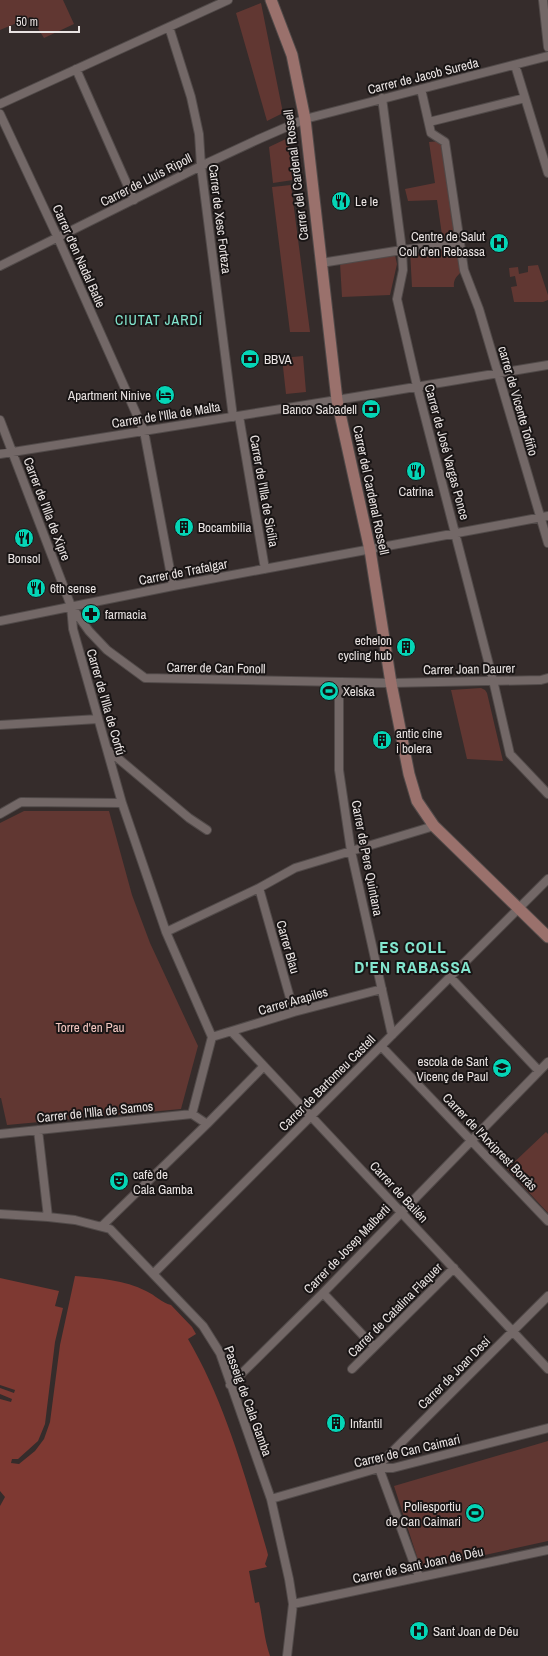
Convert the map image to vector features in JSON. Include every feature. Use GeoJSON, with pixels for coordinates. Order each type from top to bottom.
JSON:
{"type":"FeatureCollection","features":[{"type":"Feature","properties":{"kind":"street"},"geometry":{"type":"LineString","coordinates":[[0,104],[228,0]]}},
{"type":"Feature","properties":{"kind":"street","name":"Carrer del Cardenal Rossell"},"geometry":{"type":"LineString","coordinates":[[270,0],[292,55],[305,119],[337,400],[370,550],[391,683],[410,774],[418,801],[434,826],[548,937]]}},
{"type":"Feature","properties":{"kind":"street"},"geometry":{"type":"LineString","coordinates":[[543,0],[548,47]]}},
{"type":"Feature","properties":{"kind":"street","name":"Carrer de Xesc Forteza"},"geometry":{"type":"LineString","coordinates":[[169,27],[192,97],[199,134],[201,166],[236,417]]}},
{"type":"Feature","properties":{"kind":"street","name":"Carrer de Jacob Sureda"},"geometry":{"type":"LineString","coordinates":[[305,119],[548,56]]}},
{"type":"Feature","properties":{"kind":"street"},"geometry":{"type":"LineString","coordinates":[[516,65],[548,173]]}},
{"type":"Feature","properties":{"kind":"street"},"geometry":{"type":"LineString","coordinates":[[76,69],[134,200]]}},
{"type":"Feature","properties":{"kind":"street"},"geometry":{"type":"LineString","coordinates":[[421,89],[428,122],[525,98]]}},
{"type":"Feature","properties":{"kind":"street","name":"Carrer de José Vargas Ponce"},"geometry":{"type":"LineString","coordinates":[[382,98],[402,250],[403,270],[397,299],[417,386],[456,533],[510,754],[548,794]]}},
{"type":"Feature","properties":{"kind":"street","name":"Carrer d'en Nadal Batle"},"geometry":{"type":"LineString","coordinates":[[0,114],[58,238],[144,431],[173,586]]}},
{"type":"Feature","properties":{"kind":"street","name":"Carrer de Lluís Ripoll"},"geometry":{"type":"LineString","coordinates":[[0,266],[201,166],[305,119]]}},
{"type":"Feature","properties":{"kind":"street","name":"carrer de Vicente Tofiño"},"geometry":{"type":"LineString","coordinates":[[428,122],[431,132],[445,142],[464,270],[472,289],[544,516],[548,543]]}},
{"type":"Feature","properties":{"kind":"street"},"geometry":{"type":"LineString","coordinates":[[321,263],[402,250],[460,243]]}},
{"type":"Feature","properties":{"kind":"street","name":"Carrer de l'Illa de Malta"},"geometry":{"type":"LineString","coordinates":[[0,454],[236,417],[548,365]]}},
{"type":"Feature","properties":{"kind":"street","name":"Carrer de l'Illa de Sicília"},"geometry":{"type":"LineString","coordinates":[[236,417],[265,569]]}},
{"type":"Feature","properties":{"kind":"street","name":"Carrer de l'Illa de Xipre"},"geometry":{"type":"LineString","coordinates":[[0,420],[71,606]]}},
{"type":"Feature","properties":{"kind":"street","name":"Carrer de Trafalgar"},"geometry":{"type":"LineString","coordinates":[[0,621],[173,586],[544,516]]}},
{"type":"Feature","properties":{"kind":"street","name":"Carrer de Can Fonoll"},"geometry":{"type":"LineString","coordinates":[[71,606],[89,631],[107,650],[145,678],[391,683]]}},
{"type":"Feature","properties":{"kind":"street","name":"Carrer de l'Illa de Corfú"},"geometry":{"type":"LineString","coordinates":[[71,606],[73,629],[122,803],[166,932],[212,1037]]}},
{"type":"Feature","properties":{"kind":"street","name":"Carrer Joan Daurer"},"geometry":{"type":"LineString","coordinates":[[391,683],[541,680],[548,678]]}},
{"type":"Feature","properties":{"kind":"street","name":"Carrer de Pere Quintana"},"geometry":{"type":"LineString","coordinates":[[339,682],[339,770],[351,851],[392,1035]]}},
{"type":"Feature","properties":{"kind":"street"},"geometry":{"type":"LineString","coordinates":[[0,725],[98,719]]}},
{"type":"Feature","properties":{"kind":"street"},"geometry":{"type":"LineString","coordinates":[[107,749],[189,818],[207,830]]}},
{"type":"Feature","properties":{"kind":"street"},"geometry":{"type":"LineString","coordinates":[[0,814],[21,802],[122,803]]}},
{"type":"Feature","properties":{"kind":"street"},"geometry":{"type":"LineString","coordinates":[[166,932],[258,888],[295,868],[434,826]]}},
{"type":"Feature","properties":{"kind":"street","name":"Carrer de Bartomeu Castell"},"geometry":{"type":"LineString","coordinates":[[153,1274],[548,879]]}},
{"type":"Feature","properties":{"kind":"street","name":"Carrer Blau"},"geometry":{"type":"LineString","coordinates":[[258,888],[294,1012]]}},
{"type":"Feature","properties":{"kind":"street"},"geometry":{"type":"LineString","coordinates":[[450,977],[539,1071]]}},
{"type":"Feature","properties":{"kind":"street","name":"Carrer Arapiles"},"geometry":{"type":"LineString","coordinates":[[212,1037],[294,1012],[382,989]]}},
{"type":"Feature","properties":{"kind":"street","name":"Carrer de Bailén"},"geometry":{"type":"LineString","coordinates":[[232,1032],[548,1369]]}},
{"type":"Feature","properties":{"kind":"street"},"geometry":{"type":"LineString","coordinates":[[207,1124],[192,1114],[212,1037]]}},
{"type":"Feature","properties":{"kind":"street","name":"Carrer de l'Arxiprest Borràs"},"geometry":{"type":"LineString","coordinates":[[381,1046],[548,1221]]}},
{"type":"Feature","properties":{"kind":"street","name":"Carrer de Josep Malberti"},"geometry":{"type":"LineString","coordinates":[[230,1385],[323,1293],[401,1211],[548,1062]]}},
{"type":"Feature","properties":{"kind":"street"},"geometry":{"type":"LineString","coordinates":[[102,1226],[207,1124],[264,1066]]}},
{"type":"Feature","properties":{"kind":"street","name":"Carrer de l'Illa de Samos"},"geometry":{"type":"LineString","coordinates":[[0,1134],[192,1114]]}},
{"type":"Feature","properties":{"kind":"street"},"geometry":{"type":"LineString","coordinates":[[38,1130],[48,1217]]}},
{"type":"Feature","properties":{"kind":"street","name":"Passeig de Cala Gamba"},"geometry":{"type":"LineString","coordinates":[[0,1214],[76,1220],[110,1229],[204,1326],[220,1353],[271,1499],[289,1579],[292,1604],[287,1656]]}},
{"type":"Feature","properties":{"kind":"street","name":"Carrer de Catalina Flaquer"},"geometry":{"type":"LineString","coordinates":[[352,1369],[454,1268]]}},
{"type":"Feature","properties":{"kind":"street"},"geometry":{"type":"LineString","coordinates":[[323,1293],[374,1347]]}},
{"type":"Feature","properties":{"kind":"street","name":"Carrer de Joan Desí"},"geometry":{"type":"LineString","coordinates":[[379,1468],[380,1464],[548,1296]]}},
{"type":"Feature","properties":{"kind":"street","name":"Carrer de Can Caimari"},"geometry":{"type":"LineString","coordinates":[[271,1499],[379,1468],[393,1468],[548,1428]]}},
{"type":"Feature","properties":{"kind":"street"},"geometry":{"type":"LineString","coordinates":[[379,1468],[419,1577]]}},
{"type":"Feature","properties":{"kind":"street","name":"Carrer de Sant Joan de Déu"},"geometry":{"type":"LineString","coordinates":[[292,1604],[548,1550]]}},
{"type":"Feature","properties":{"kind":"green space"},"geometry":{"type":"Polygon","coordinates":[[[0,0],[63,0],[74,24],[44,38],[31,17],[0,30],[0,0]]]}},
{"type":"Feature","properties":{"kind":"green space"},"geometry":{"type":"Polygon","coordinates":[[[261,3],[283,113],[267,121],[236,13],[261,3]]]}},
{"type":"Feature","properties":{"kind":"green space"},"geometry":{"type":"Polygon","coordinates":[[[288,138],[293,180],[273,183],[269,147],[288,138]]]}},
{"type":"Feature","properties":{"kind":"green space"},"geometry":{"type":"Polygon","coordinates":[[[441,141],[463,271],[456,278],[454,287],[412,287],[410,251],[443,242],[437,200],[408,201],[405,189],[435,183],[429,142],[441,141]]]}},
{"type":"Feature","properties":{"kind":"green space"},"geometry":{"type":"Polygon","coordinates":[[[291,185],[310,332],[290,332],[272,187],[291,185]]]}},
{"type":"Feature","properties":{"kind":"green space"},"geometry":{"type":"Polygon","coordinates":[[[395,255],[397,264],[390,295],[342,297],[340,263],[395,255]]]}},
{"type":"Feature","properties":{"kind":"green space"},"geometry":{"type":"Polygon","coordinates":[[[538,265],[548,295],[548,300],[543,302],[514,302],[511,287],[517,286],[515,276],[510,277],[509,268],[518,267],[519,274],[528,272],[528,266],[538,265]]]}},
{"type":"Feature","properties":{"kind":"green space"},"geometry":{"type":"Polygon","coordinates":[[[303,356],[306,392],[286,394],[282,358],[303,356]]]}},
{"type":"Feature","properties":{"kind":"green space"},"geometry":{"type":"Polygon","coordinates":[[[481,688],[487,693],[503,761],[467,759],[451,690],[481,688]]]}},
{"type":"Feature","properties":{"kind":"green space","name":"Torre d'en Pau"},"geometry":{"type":"Polygon","coordinates":[[[24,811],[109,811],[132,895],[150,943],[198,1046],[181,1109],[7,1125],[0,1098],[0,823],[24,811]]]}},
{"type":"Feature","properties":{"kind":"green space"},"geometry":{"type":"Polygon","coordinates":[[[546,1132],[548,1134],[548,1213],[507,1169],[546,1132]]]}},
{"type":"Feature","properties":{"kind":"green space","name":"Poliesportiu de Can Caimari"},"geometry":{"type":"Polygon","coordinates":[[[548,1441],[548,1541],[421,1569],[394,1486],[548,1441]]]}},
{"type":"Feature","properties":{"kind":"shaded area"},"geometry":{"type":"Polygon","coordinates":[[[75,1276],[120,1282],[138,1287],[171,1305],[192,1327],[196,1334],[188,1339],[213,1389],[234,1442],[268,1555],[265,1564],[267,1567],[249,1571],[255,1603],[259,1602],[270,1656],[0,1656],[0,1506],[5,1497],[0,1491],[0,1399],[11,1402],[12,1399],[0,1394],[0,1388],[14,1393],[15,1390],[0,1385],[0,1278],[59,1291],[55,1306],[63,1308],[55,1342],[45,1424],[38,1441],[18,1459],[12,1459],[11,1463],[19,1464],[35,1451],[44,1439],[50,1422],[60,1345],[75,1276]]]}},
{"type":"Feature","properties":{"kind":"place","name":"Le le"},"geometry":{"type":"Point","coordinates":[341,201]}},
{"type":"Feature","properties":{"kind":"place","name":"Centre de Salut Coll d'en Rebassa"},"geometry":{"type":"Point","coordinates":[499,243]}},
{"type":"Feature","properties":{"kind":"place","name":"BBVA"},"geometry":{"type":"Point","coordinates":[250,359]}},
{"type":"Feature","properties":{"kind":"place","name":"Apartment Ninive"},"geometry":{"type":"Point","coordinates":[165,395]}},
{"type":"Feature","properties":{"kind":"place","name":"Banco Sabadell"},"geometry":{"type":"Point","coordinates":[371,409]}},
{"type":"Feature","properties":{"kind":"place","name":"Catrina"},"geometry":{"type":"Point","coordinates":[416,471]}},
{"type":"Feature","properties":{"kind":"place","name":"Bocambilia"},"geometry":{"type":"Point","coordinates":[184,527]}},
{"type":"Feature","properties":{"kind":"place","name":"Bonsol"},"geometry":{"type":"Point","coordinates":[24,538]}},
{"type":"Feature","properties":{"kind":"place","name":"6th sense"},"geometry":{"type":"Point","coordinates":[36,588]}},
{"type":"Feature","properties":{"kind":"place","name":"farmacia"},"geometry":{"type":"Point","coordinates":[91,614]}},
{"type":"Feature","properties":{"kind":"place","name":"echelon cycling hub"},"geometry":{"type":"Point","coordinates":[406,647]}},
{"type":"Feature","properties":{"kind":"place","name":"Xelska"},"geometry":{"type":"Point","coordinates":[329,691]}},
{"type":"Feature","properties":{"kind":"place","name":"antic cine i bolera"},"geometry":{"type":"Point","coordinates":[382,740]}},
{"type":"Feature","properties":{"kind":"place","name":"escola de Sant Vicenç de Paul"},"geometry":{"type":"Point","coordinates":[502,1068]}},
{"type":"Feature","properties":{"kind":"place","name":"cafè de Cala Gamba"},"geometry":{"type":"Point","coordinates":[119,1181]}},
{"type":"Feature","properties":{"kind":"place","name":"Infantil"},"geometry":{"type":"Point","coordinates":[336,1423]}},
{"type":"Feature","properties":{"kind":"place","name":"Poliesportiu de Can Caimari"},"geometry":{"type":"Point","coordinates":[475,1513]}},
{"type":"Feature","properties":{"kind":"place","name":"Sant Joan de Déu"},"geometry":{"type":"Point","coordinates":[419,1631]}},
{"type":"Feature","properties":{"kind":"district","name":"CIUTAT JARDÍ"},"geometry":{"type":"Point","coordinates":[159,320]}},
{"type":"Feature","properties":{"kind":"district","name":"ES COLL D'EN RABASSA"},"geometry":{"type":"Point","coordinates":[413,956]}}]}
